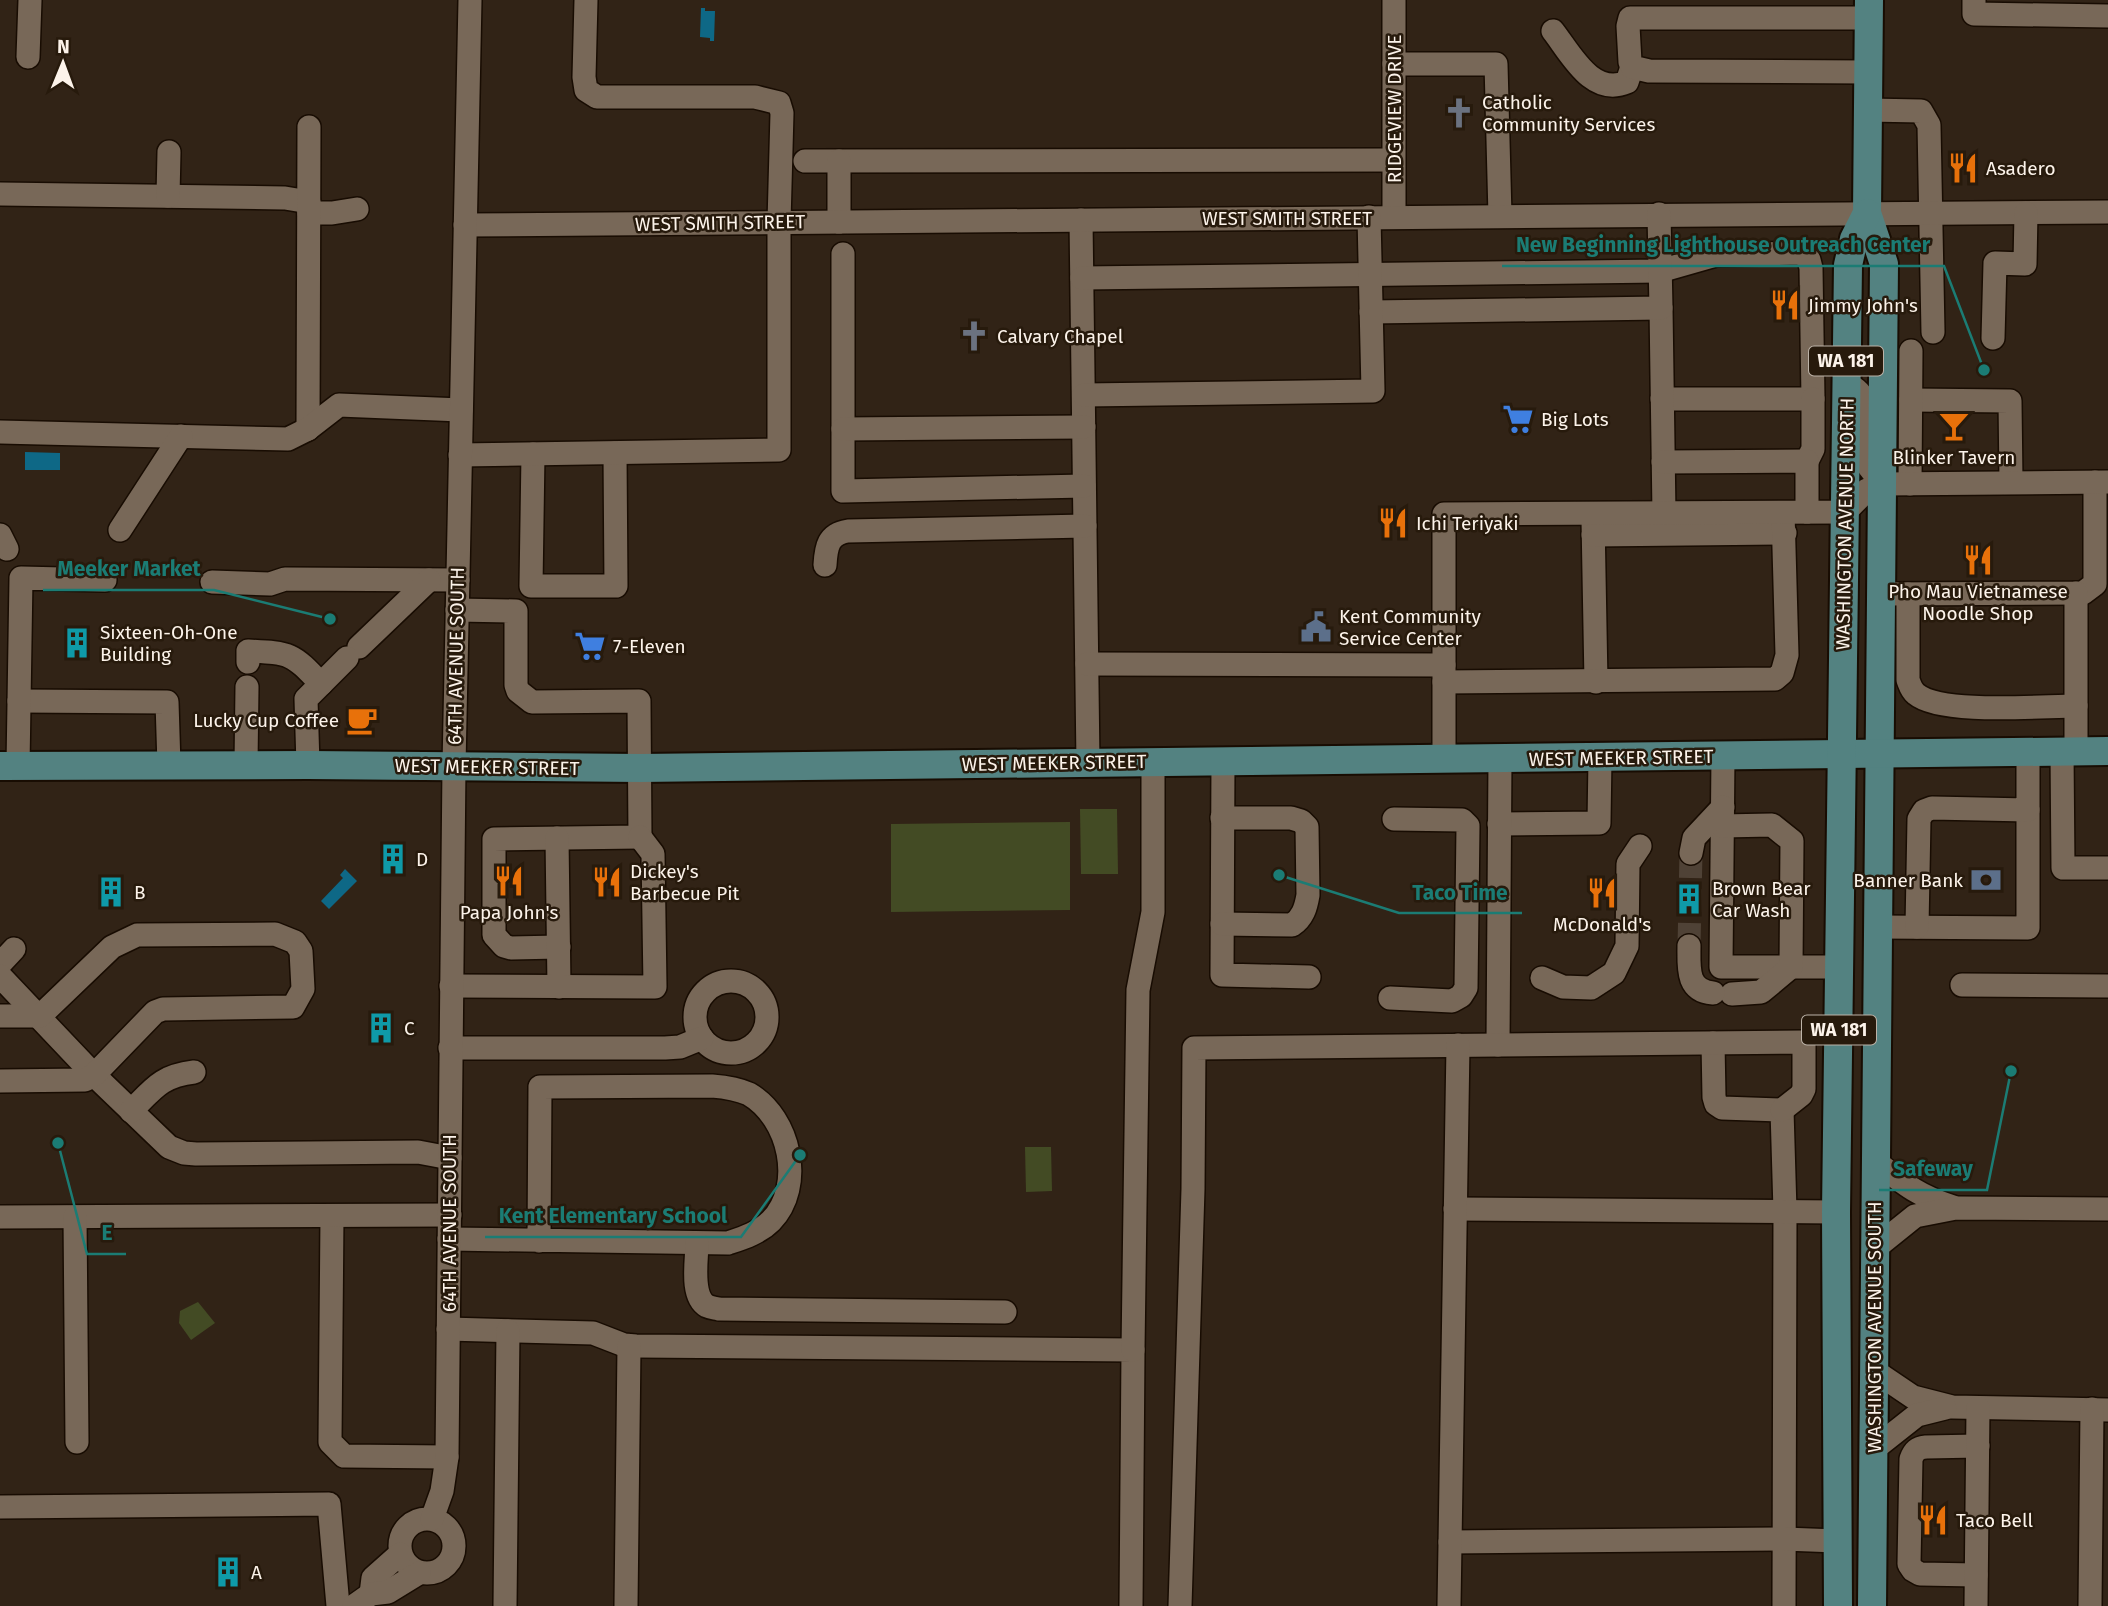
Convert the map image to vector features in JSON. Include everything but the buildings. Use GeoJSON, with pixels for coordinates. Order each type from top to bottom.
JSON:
{"type":"FeatureCollection","features":[{"type":"Feature","properties":{"kind":"main road","name":"WASHINGTON AVENUE NORTH"},"geometry":{"type":"LineString","coordinates":[[1869,9],[1867,213],[1884,264],[1897,484],[1895,594],[1880,753]]}},
{"type":"Feature","properties":{"kind":"main road","name":"WASHINGTON AVENUE NORTH"},"geometry":{"type":"LineString","coordinates":[[1842,754],[1848,265],[1854,239],[1867,213]]}},
{"type":"Feature","properties":{"kind":"main road","name":"WEST MEEKER STREET"},"geometry":{"type":"LineString","coordinates":[[9,766],[246,764],[640,768],[2108,751]]}},
{"type":"Feature","properties":{"kind":"main road","name":"WASHINGTON AVENUE SOUTH"},"geometry":{"type":"LineString","coordinates":[[1872,1606],[1880,753]]}},
{"type":"Feature","properties":{"kind":"main road","name":"WASHINGTON AVENUE SOUTH"},"geometry":{"type":"LineString","coordinates":[[1838,1606],[1836,1212],[1842,754]]}},
{"type":"Feature","properties":{"kind":"street"},"geometry":{"type":"LineString","coordinates":[[29,57],[30,0]]}},
{"type":"Feature","properties":{"kind":"street","name":"64TH AVENUE SOUTH"},"geometry":{"type":"LineString","coordinates":[[432,1519],[442,1491],[447,1457],[454,766],[470,0]]}},
{"type":"Feature","properties":{"kind":"street"},"geometry":{"type":"LineString","coordinates":[[460,455],[779,450],[782,113],[779,103],[755,97],[597,97],[586,89],[584,77],[586,0]]}},
{"type":"Feature","properties":{"kind":"street","name":"RIDGEVIEW DRIVE"},"geometry":{"type":"LineString","coordinates":[[1394,0],[1394,217]]}},
{"type":"Feature","properties":{"kind":"street"},"geometry":{"type":"LineString","coordinates":[[1974,0],[1974,15],[2108,16]]}},
{"type":"Feature","properties":{"kind":"street"},"geometry":{"type":"LineString","coordinates":[[1553,31],[1587,75],[1602,85],[1612,86],[1627,82],[1632,67],[1628,26],[1630,18],[1869,9]]}},
{"type":"Feature","properties":{"kind":"street"},"geometry":{"type":"LineString","coordinates":[[1394,64],[1496,64],[1500,216]]}},
{"type":"Feature","properties":{"kind":"street"},"geometry":{"type":"LineString","coordinates":[[1632,67],[1649,71],[1868,72]]}},
{"type":"Feature","properties":{"kind":"street"},"geometry":{"type":"LineString","coordinates":[[1868,110],[1921,111],[1929,125],[1933,332]]}},
{"type":"Feature","properties":{"kind":"street"},"geometry":{"type":"LineString","coordinates":[[308,429],[309,127]]}},
{"type":"Feature","properties":{"kind":"street"},"geometry":{"type":"LineString","coordinates":[[168,197],[169,152]]}},
{"type":"Feature","properties":{"kind":"street"},"geometry":{"type":"LineString","coordinates":[[805,161],[1393,160]]}},
{"type":"Feature","properties":{"kind":"street"},"geometry":{"type":"LineString","coordinates":[[839,161],[839,222]]}},
{"type":"Feature","properties":{"kind":"street"},"geometry":{"type":"LineString","coordinates":[[0,194],[285,198],[332,214],[357,209]]}},
{"type":"Feature","properties":{"kind":"street","name":"WEST SMITH STREET"},"geometry":{"type":"LineString","coordinates":[[465,225],[2108,212]]}},
{"type":"Feature","properties":{"kind":"street"},"geometry":{"type":"LineString","coordinates":[[1993,338],[1995,263],[2025,264],[2026,213]]}},
{"type":"Feature","properties":{"kind":"street"},"geometry":{"type":"LineString","coordinates":[[1659,214],[1664,514]]}},
{"type":"Feature","properties":{"kind":"street"},"geometry":{"type":"LineString","coordinates":[[1084,395],[1373,391],[1369,218]]}},
{"type":"Feature","properties":{"kind":"street"},"geometry":{"type":"LineString","coordinates":[[1081,220],[1088,763]]}},
{"type":"Feature","properties":{"kind":"street"},"geometry":{"type":"LineString","coordinates":[[1083,278],[1660,271],[1716,255],[1802,253],[1809,260],[1811,268],[1813,449],[1807,461],[1807,512]]}},
{"type":"Feature","properties":{"kind":"street"},"geometry":{"type":"LineString","coordinates":[[843,254],[843,491],[1084,486]]}},
{"type":"Feature","properties":{"kind":"street"},"geometry":{"type":"LineString","coordinates":[[1371,313],[1661,308]]}},
{"type":"Feature","properties":{"kind":"street"},"geometry":{"type":"LineString","coordinates":[[1897,484],[1911,400],[1911,351]]}},
{"type":"Feature","properties":{"kind":"street"},"geometry":{"type":"LineString","coordinates":[[1846,384],[1858,389],[1864,398],[1864,452],[1867,462],[1897,484]]}},
{"type":"Feature","properties":{"kind":"street"},"geometry":{"type":"LineString","coordinates":[[1662,399],[1813,399]]}},
{"type":"Feature","properties":{"kind":"street"},"geometry":{"type":"LineString","coordinates":[[1911,400],[2010,401],[2011,482]]}},
{"type":"Feature","properties":{"kind":"street"},"geometry":{"type":"LineString","coordinates":[[0,432],[288,439],[308,429],[339,405],[461,410]]}},
{"type":"Feature","properties":{"kind":"street"},"geometry":{"type":"LineString","coordinates":[[843,429],[1084,427]]}},
{"type":"Feature","properties":{"kind":"street"},"geometry":{"type":"LineString","coordinates":[[120,530],[181,436]]}},
{"type":"Feature","properties":{"kind":"street"},"geometry":{"type":"LineString","coordinates":[[533,454],[531,586],[615,586],[615,453]]}},
{"type":"Feature","properties":{"kind":"street"},"geometry":{"type":"LineString","coordinates":[[1663,462],[1807,461]]}},
{"type":"Feature","properties":{"kind":"street"},"geometry":{"type":"LineString","coordinates":[[1444,759],[1444,514],[1593,525],[1784,523],[1807,512],[1845,512],[1867,490],[1897,484],[2102,482],[2095,584],[2083,593],[1895,594],[1910,687],[1916,694],[1927,700],[1952,706],[2076,706]]}},
{"type":"Feature","properties":{"kind":"street"},"geometry":{"type":"LineString","coordinates":[[1593,525],[1664,514],[1784,523]]}},
{"type":"Feature","properties":{"kind":"street"},"geometry":{"type":"LineString","coordinates":[[1087,664],[1444,674],[1596,682],[1775,679],[1782,673],[1787,655],[1784,523]]}},
{"type":"Feature","properties":{"kind":"street"},"geometry":{"type":"LineString","coordinates":[[1593,525],[1596,682]]}},
{"type":"Feature","properties":{"kind":"street"},"geometry":{"type":"LineString","coordinates":[[825,565],[825,549],[837,532],[1085,526]]}},
{"type":"Feature","properties":{"kind":"street"},"geometry":{"type":"LineString","coordinates":[[9,766],[19,701],[21,578],[105,580]]}},
{"type":"Feature","properties":{"kind":"street"},"geometry":{"type":"LineString","coordinates":[[212,582],[270,584],[285,579],[458,580]]}},
{"type":"Feature","properties":{"kind":"street"},"geometry":{"type":"LineString","coordinates":[[308,765],[306,699],[429,580]]}},
{"type":"Feature","properties":{"kind":"street"},"geometry":{"type":"LineString","coordinates":[[2076,593],[2076,706],[2069,752],[2063,867],[2108,868]]}},
{"type":"Feature","properties":{"kind":"street"},"geometry":{"type":"LineString","coordinates":[[451,986],[655,987],[653,854],[640,837],[639,701],[532,702],[518,691],[516,685],[516,611],[457,610]]}},
{"type":"Feature","properties":{"kind":"street"},"geometry":{"type":"LineString","coordinates":[[248,662],[248,651],[283,652],[296,657],[321,684]]}},
{"type":"Feature","properties":{"kind":"street"},"geometry":{"type":"LineString","coordinates":[[246,764],[247,687]]}},
{"type":"Feature","properties":{"kind":"street"},"geometry":{"type":"LineString","coordinates":[[19,701],[167,702],[169,765]]}},
{"type":"Feature","properties":{"kind":"street"},"geometry":{"type":"LineString","coordinates":[[1878,927],[2028,928],[2028,752]]}},
{"type":"Feature","properties":{"kind":"street"},"geometry":{"type":"LineString","coordinates":[[1723,757],[1721,967],[1840,967]]}},
{"type":"Feature","properties":{"kind":"street"},"geometry":{"type":"LineString","coordinates":[[1499,824],[1599,823],[1600,758]]}},
{"type":"Feature","properties":{"kind":"street"},"geometry":{"type":"LineString","coordinates":[[1498,1045],[1500,759]]}},
{"type":"Feature","properties":{"kind":"street"},"geometry":{"type":"LineString","coordinates":[[1223,761],[1222,975],[1309,977]]}},
{"type":"Feature","properties":{"kind":"street"},"geometry":{"type":"LineString","coordinates":[[1131,1606],[1138,990],[1153,912],[1153,762]]}},
{"type":"Feature","properties":{"kind":"street"},"geometry":{"type":"LineString","coordinates":[[1917,927],[1919,819],[1924,811],[1932,808],[2028,810]]}},
{"type":"Feature","properties":{"kind":"street"},"geometry":{"type":"LineString","coordinates":[[1689,946],[1691,982],[1698,989],[1723,994],[1759,993],[1791,967],[1793,841],[1772,825],[1722,816],[1693,838],[1691,853]]}},
{"type":"Feature","properties":{"kind":"street"},"geometry":{"type":"LineString","coordinates":[[1222,818],[1291,818],[1301,821],[1307,827],[1308,895],[1307,906],[1299,921],[1292,925],[1222,924]]}},
{"type":"Feature","properties":{"kind":"street"},"geometry":{"type":"LineString","coordinates":[[1390,998],[1452,1001],[1461,996],[1466,988],[1468,826],[1462,820],[1394,819]]}},
{"type":"Feature","properties":{"kind":"street"},"geometry":{"type":"LineString","coordinates":[[559,947],[511,948],[497,940],[492,929],[494,838],[640,837]]}},
{"type":"Feature","properties":{"kind":"street"},"geometry":{"type":"LineString","coordinates":[[557,838],[559,987]]}},
{"type":"Feature","properties":{"kind":"street"},"geometry":{"type":"LineString","coordinates":[[1542,978],[1563,987],[1591,988],[1614,973],[1627,946],[1628,864],[1640,846]]}},
{"type":"Feature","properties":{"kind":"street"},"geometry":{"type":"LineString","coordinates":[[0,1016],[40,1016],[112,947],[136,935],[275,934],[295,942],[301,951],[303,989],[293,1007],[163,1009],[155,1012],[85,1080],[0,1081]]}},
{"type":"Feature","properties":{"kind":"street"},"geometry":{"type":"LineString","coordinates":[[0,976],[169,1147],[184,1153],[418,1152],[450,1158]]}},
{"type":"Feature","properties":{"kind":"street"},"geometry":{"type":"LineString","coordinates":[[1962,985],[2108,986]]}},
{"type":"Feature","properties":{"kind":"street"},"geometry":{"type":"LineString","coordinates":[[450,1048],[665,1048],[680,1047],[702,1038]]}},
{"type":"Feature","properties":{"kind":"street"},"geometry":{"type":"LineString","coordinates":[[1180,1606],[1193,1189],[1194,1048],[1804,1042],[1804,1089],[1801,1095],[1782,1110],[1722,1108],[1716,1104],[1714,1097],[1713,1043]]}},
{"type":"Feature","properties":{"kind":"street"},"geometry":{"type":"LineString","coordinates":[[1449,1606],[1458,1045]]}},
{"type":"Feature","properties":{"kind":"street"},"geometry":{"type":"LineString","coordinates":[[131,1111],[173,1074],[194,1072]]}},
{"type":"Feature","properties":{"kind":"street"},"geometry":{"type":"LineString","coordinates":[[449,1239],[539,1241],[728,1243],[750,1236],[771,1221],[780,1208],[789,1187],[790,1166],[785,1136],[770,1113],[749,1094],[729,1088],[540,1087],[539,1241]]}},
{"type":"Feature","properties":{"kind":"street"},"geometry":{"type":"LineString","coordinates":[[1782,1110],[1785,1211],[1784,1606]]}},
{"type":"Feature","properties":{"kind":"street"},"geometry":{"type":"LineString","coordinates":[[1875,1161],[1923,1197],[1956,1208]]}},
{"type":"Feature","properties":{"kind":"street"},"geometry":{"type":"LineString","coordinates":[[1874,1249],[1915,1216],[1956,1208],[2108,1209]]}},
{"type":"Feature","properties":{"kind":"street"},"geometry":{"type":"LineString","coordinates":[[1455,1209],[1836,1212]]}},
{"type":"Feature","properties":{"kind":"street"},"geometry":{"type":"LineString","coordinates":[[0,1217],[450,1215]]}},
{"type":"Feature","properties":{"kind":"street"},"geometry":{"type":"LineString","coordinates":[[332,1216],[330,1443],[344,1456],[447,1457]]}},
{"type":"Feature","properties":{"kind":"street"},"geometry":{"type":"LineString","coordinates":[[75,1217],[77,1442]]}},
{"type":"Feature","properties":{"kind":"street"},"geometry":{"type":"LineString","coordinates":[[697,1243],[697,1290],[707,1306],[719,1309],[1005,1312]]}},
{"type":"Feature","properties":{"kind":"street"},"geometry":{"type":"LineString","coordinates":[[448,1329],[593,1334],[629,1346],[1133,1350]]}},
{"type":"Feature","properties":{"kind":"street"},"geometry":{"type":"LineString","coordinates":[[505,1606],[508,1331]]}},
{"type":"Feature","properties":{"kind":"street"},"geometry":{"type":"LineString","coordinates":[[626,1606],[629,1346]]}},
{"type":"Feature","properties":{"kind":"street"},"geometry":{"type":"LineString","coordinates":[[1873,1370],[1913,1397],[1952,1407],[2100,1410],[2090,1606]]}},
{"type":"Feature","properties":{"kind":"street"},"geometry":{"type":"LineString","coordinates":[[1874,1449],[1917,1415],[1952,1407]]}},
{"type":"Feature","properties":{"kind":"street"},"geometry":{"type":"LineString","coordinates":[[1976,1606],[1978,1408]]}},
{"type":"Feature","properties":{"kind":"street"},"geometry":{"type":"LineString","coordinates":[[1976,1575],[1920,1574],[1909,1564],[1913,1453],[1918,1448],[1926,1447],[1978,1446]]}},
{"type":"Feature","properties":{"kind":"street"},"geometry":{"type":"LineString","coordinates":[[0,1507],[329,1504],[338,1606]]}},
{"type":"Feature","properties":{"kind":"street"},"geometry":{"type":"LineString","coordinates":[[432,1519],[441,1522],[452,1535],[454,1552],[445,1567],[429,1574],[419,1573],[405,1562],[400,1554],[402,1535],[414,1522],[432,1519]]}},
{"type":"Feature","properties":{"kind":"street"},"geometry":{"type":"LineString","coordinates":[[1450,1542],[1784,1539],[1837,1541]]}},
{"type":"Feature","properties":{"kind":"street"},"geometry":{"type":"LineString","coordinates":[[363,1600],[373,1578],[400,1554]]}},
{"type":"Feature","properties":{"kind":"street"},"geometry":{"type":"LineString","coordinates":[[363,1600],[388,1592],[419,1573]]}},
{"type":"Feature","properties":{"kind":"green space"},"geometry":{"type":"Polygon","coordinates":[[[1080,809],[1117,809],[1118,874],[1081,874],[1080,809]]]}},
{"type":"Feature","properties":{"kind":"green space"},"geometry":{"type":"Polygon","coordinates":[[[1070,822],[1070,910],[891,912],[891,824],[1070,822]]]}},
{"type":"Feature","properties":{"kind":"green space"},"geometry":{"type":"Polygon","coordinates":[[[1025,1147],[1051,1147],[1052,1191],[1026,1192],[1025,1147]]]}},
{"type":"Feature","properties":{"kind":"green space"},"geometry":{"type":"Polygon","coordinates":[[[198,1302],[215,1323],[191,1340],[179,1323],[180,1311],[198,1302]]]}},
{"type":"Feature","properties":{"kind":"water"},"geometry":{"type":"Polygon","coordinates":[[[701,8],[715,11],[714,41],[700,37],[701,8]]]}},
{"type":"Feature","properties":{"kind":"water"},"geometry":{"type":"Polygon","coordinates":[[[25,452],[60,453],[60,470],[25,470],[25,452]]]}},
{"type":"Feature","properties":{"kind":"water"},"geometry":{"type":"Polygon","coordinates":[[[345,869],[357,881],[329,909],[321,901],[343,878],[340,875],[345,869]]]}},
{"type":"Feature","properties":{"kind":"tunnel"},"geometry":{"type":"LineString","coordinates":[[1689,946],[1691,853]]}},
{"type":"Feature","properties":{"kind":"place","name":"Catholic Community Services"},"geometry":{"type":"Point","coordinates":[1459,113]}},
{"type":"Feature","properties":{"kind":"place","name":"Asadero"},"geometry":{"type":"Point","coordinates":[1963,168]}},
{"type":"Feature","properties":{"kind":"place","name":"Jimmy John's"},"geometry":{"type":"Point","coordinates":[1785,305]}},
{"type":"Feature","properties":{"kind":"place","name":"Calvary Chapel"},"geometry":{"type":"Point","coordinates":[974,336]}},
{"type":"Feature","properties":{"kind":"place","name":"New Beginning Lighthouse Outreach Center"},"geometry":{"type":"Point","coordinates":[1984,370]}},
{"type":"Feature","properties":{"kind":"place","name":"Big Lots"},"geometry":{"type":"Point","coordinates":[1518,419]}},
{"type":"Feature","properties":{"kind":"place","name":"Blinker Tavern"},"geometry":{"type":"Point","coordinates":[1954,426]}},
{"type":"Feature","properties":{"kind":"place","name":"Ichi Teriyaki"},"geometry":{"type":"Point","coordinates":[1393,523]}},
{"type":"Feature","properties":{"kind":"place","name":"Pho Mau Vietnamese Noodle Shop"},"geometry":{"type":"Point","coordinates":[1978,560]}},
{"type":"Feature","properties":{"kind":"place","name":"Meeker Market"},"geometry":{"type":"Point","coordinates":[330,619]}},
{"type":"Feature","properties":{"kind":"place","name":"Kent Community Service Center"},"geometry":{"type":"Point","coordinates":[1316,627]}},
{"type":"Feature","properties":{"kind":"place","name":"Sixteen-Oh-One Building"},"geometry":{"type":"Point","coordinates":[77,643]}},
{"type":"Feature","properties":{"kind":"place","name":"7-Eleven"},"geometry":{"type":"Point","coordinates":[590,646]}},
{"type":"Feature","properties":{"kind":"place","name":"Lucky Cup Coffee"},"geometry":{"type":"Point","coordinates":[362,720]}},
{"type":"Feature","properties":{"kind":"place","name":"D"},"geometry":{"type":"Point","coordinates":[393,859]}},
{"type":"Feature","properties":{"kind":"place","name":"Taco Time"},"geometry":{"type":"Point","coordinates":[1279,875]}},
{"type":"Feature","properties":{"kind":"place","name":"Banner Bank"},"geometry":{"type":"Point","coordinates":[1986,880]}},
{"type":"Feature","properties":{"kind":"place","name":"Papa John's"},"geometry":{"type":"Point","coordinates":[509,881]}},
{"type":"Feature","properties":{"kind":"place","name":"Dickey's Barbecue Pit"},"geometry":{"type":"Point","coordinates":[607,882]}},
{"type":"Feature","properties":{"kind":"place","name":"B"},"geometry":{"type":"Point","coordinates":[111,892]}},
{"type":"Feature","properties":{"kind":"place","name":"McDonald's"},"geometry":{"type":"Point","coordinates":[1602,893]}},
{"type":"Feature","properties":{"kind":"place","name":"Brown Bear Car Wash"},"geometry":{"type":"Point","coordinates":[1689,899]}},
{"type":"Feature","properties":{"kind":"place","name":"C"},"geometry":{"type":"Point","coordinates":[381,1028]}},
{"type":"Feature","properties":{"kind":"place","name":"Safeway"},"geometry":{"type":"Point","coordinates":[2011,1071]}},
{"type":"Feature","properties":{"kind":"place","name":"E"},"geometry":{"type":"Point","coordinates":[58,1143]}},
{"type":"Feature","properties":{"kind":"place","name":"Kent Elementary School"},"geometry":{"type":"Point","coordinates":[800,1155]}},
{"type":"Feature","properties":{"kind":"place","name":"Taco Bell"},"geometry":{"type":"Point","coordinates":[1933,1520]}},
{"type":"Feature","properties":{"kind":"place","name":"A"},"geometry":{"type":"Point","coordinates":[228,1572]}}]}
